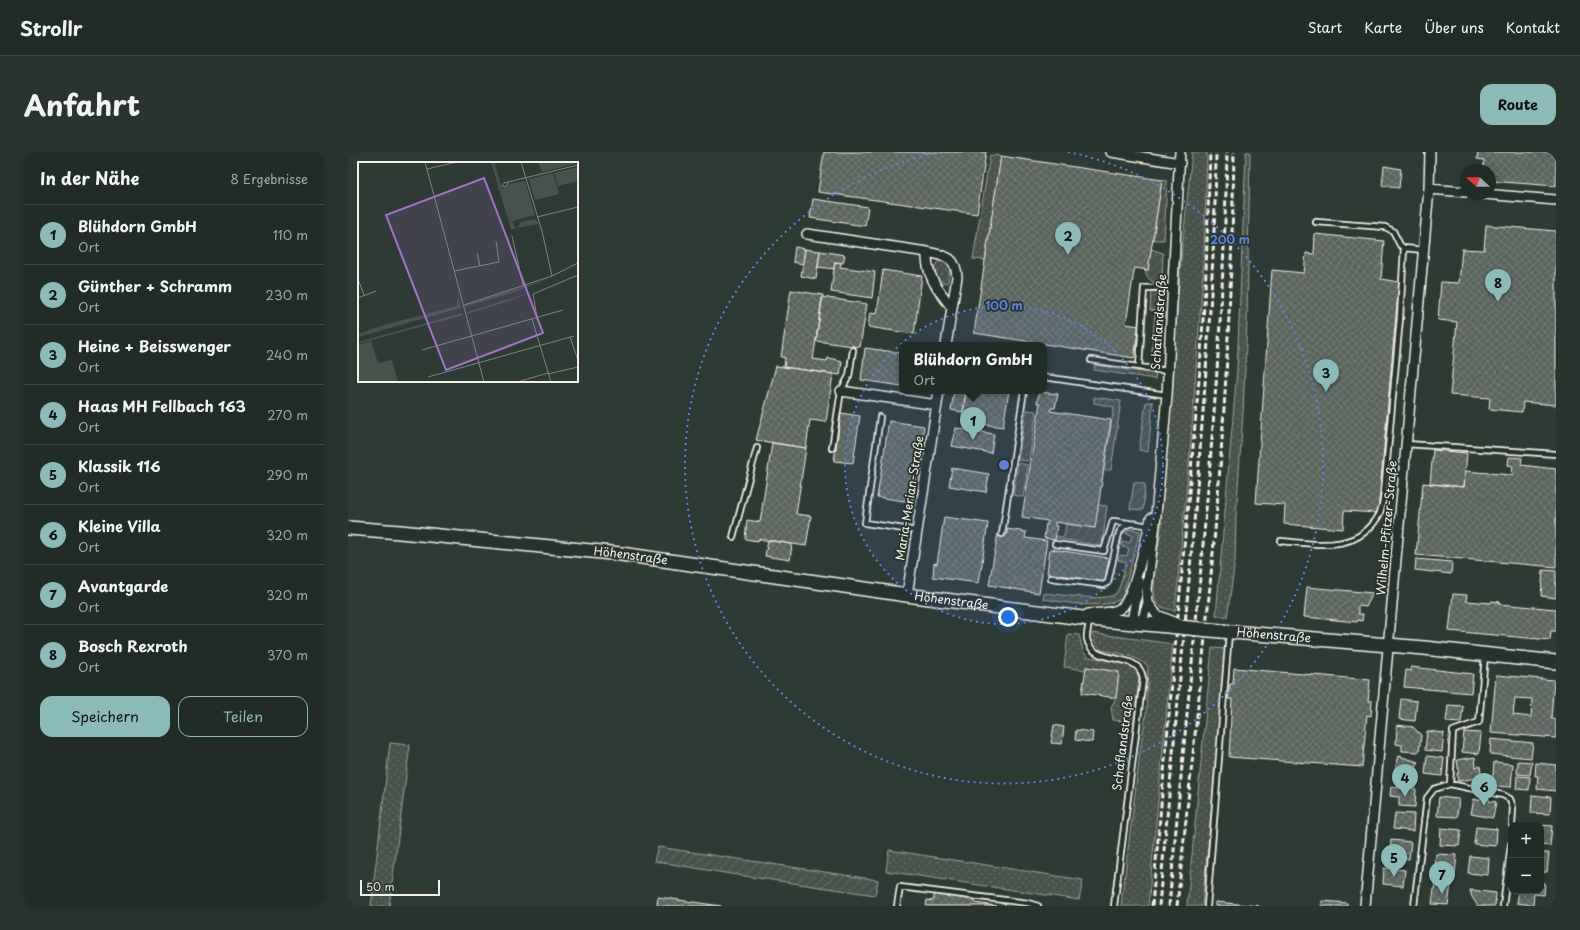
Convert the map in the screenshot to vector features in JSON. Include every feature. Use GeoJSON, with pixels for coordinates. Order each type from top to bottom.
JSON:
{"type":"FeatureCollection","features":[{"type":"Feature","properties":{"kind":"main road","name":"Höhenstraße"},"geometry":{"type":"LineString","coordinates":[[348,528],[621,554],[907,595],[1090,619],[1141,624],[1157,620],[1192,628],[1388,644],[1556,662]]}},
{"type":"Feature","properties":{"kind":"street"},"geometry":{"type":"LineString","coordinates":[[1111,152],[1180,163]]}},
{"type":"Feature","properties":{"kind":"street","name":"Schaflandstraße"},"geometry":{"type":"LineString","coordinates":[[1158,482],[1133,608],[1133,616],[1141,624],[1148,603],[1147,589],[1156,515],[1167,395],[1174,287],[1180,152]]}},
{"type":"Feature","properties":{"kind":"street","name":"Wilhelm-Pfitzer-Straße"},"geometry":{"type":"LineString","coordinates":[[1365,906],[1424,250],[1429,189],[1428,153]]}},
{"type":"Feature","properties":{"kind":"street"},"geometry":{"type":"LineString","coordinates":[[1429,189],[1460,192]]}},
{"type":"Feature","properties":{"kind":"street"},"geometry":{"type":"LineString","coordinates":[[1496,195],[1556,200]]}},
{"type":"Feature","properties":{"kind":"street"},"geometry":{"type":"LineString","coordinates":[[807,234],[927,252],[946,257],[952,261],[956,267],[957,277],[946,342]]}},
{"type":"Feature","properties":{"kind":"street"},"geometry":{"type":"LineString","coordinates":[[927,252],[928,272],[952,308]]}},
{"type":"Feature","properties":{"kind":"street"},"geometry":{"type":"LineString","coordinates":[[841,391],[937,405]]}},
{"type":"Feature","properties":{"kind":"street","name":"Maria-Merian-Straße"},"geometry":{"type":"LineString","coordinates":[[907,595],[939,394]]}},
{"type":"Feature","properties":{"kind":"street","name":"Schaflandstraße"},"geometry":{"type":"LineString","coordinates":[[1060,615],[1107,613],[1120,608],[1126,602],[1134,583],[1148,529]]}},
{"type":"Feature","properties":{"kind":"street"},"geometry":{"type":"LineString","coordinates":[[1148,603],[1157,620]]}},
{"type":"Feature","properties":{"kind":"lane"},"geometry":{"type":"LineString","coordinates":[[1316,222],[1385,227],[1393,231],[1400,245],[1404,248],[1424,250]]}},
{"type":"Feature","properties":{"kind":"lane"},"geometry":{"type":"LineString","coordinates":[[1281,541],[1328,545],[1348,541],[1363,535],[1379,514],[1384,493],[1400,318],[1404,248]]}},
{"type":"Feature","properties":{"kind":"lane"},"geometry":{"type":"LineString","coordinates":[[1139,367],[1144,288],[1174,287]]}},
{"type":"Feature","properties":{"kind":"lane"},"geometry":{"type":"LineString","coordinates":[[832,448],[841,391],[849,376],[853,350]]}},
{"type":"Feature","properties":{"kind":"lane"},"geometry":{"type":"LineString","coordinates":[[1091,360],[1168,371]]}},
{"type":"Feature","properties":{"kind":"lane"},"geometry":{"type":"LineString","coordinates":[[1047,377],[1167,395]]}},
{"type":"Feature","properties":{"kind":"lane"},"geometry":{"type":"LineString","coordinates":[[1002,534],[1024,394]]}},
{"type":"Feature","properties":{"kind":"lane"},"geometry":{"type":"LineString","coordinates":[[880,418],[865,523],[917,531]]}},
{"type":"Feature","properties":{"kind":"lane"},"geometry":{"type":"LineString","coordinates":[[1406,444],[1556,454]]}},
{"type":"Feature","properties":{"kind":"lane"},"geometry":{"type":"LineString","coordinates":[[733,537],[757,448]]}},
{"type":"Feature","properties":{"kind":"lane"},"geometry":{"type":"LineString","coordinates":[[1055,544],[1104,551],[1113,521],[1129,523],[1148,529]]}},
{"type":"Feature","properties":{"kind":"lane"},"geometry":{"type":"LineString","coordinates":[[1051,578],[1104,586],[1108,582],[1119,533],[1123,526],[1129,523]]}},
{"type":"Feature","properties":{"kind":"lane","name":"Schaflandstraße"},"geometry":{"type":"LineString","coordinates":[[1090,619],[1087,639],[1092,649],[1100,655],[1134,663],[1143,673],[1144,679],[1114,906]]}},
{"type":"Feature","properties":{"kind":"lane"},"geometry":{"type":"LineString","coordinates":[[1207,906],[1225,631]]}},
{"type":"Feature","properties":{"kind":"lane"},"geometry":{"type":"LineString","coordinates":[[1450,784],[1453,731],[1479,722],[1486,654]]}},
{"type":"Feature","properties":{"kind":"lane"},"geometry":{"type":"LineString","coordinates":[[1414,906],[1427,798],[1434,789],[1450,784],[1493,792],[1510,799],[1513,807],[1512,822]]}},
{"type":"Feature","properties":{"kind":"lane"},"geometry":{"type":"LineString","coordinates":[[1503,906],[1509,858]]}},
{"type":"Feature","properties":{"kind":"lane"},"geometry":{"type":"LineString","coordinates":[[896,906],[900,887],[1028,903],[1038,906]]}},
{"type":"Feature","properties":{"kind":"shaded area"},"geometry":{"type":"Polygon","coordinates":[[[1192,152],[1207,152],[1204,259],[1191,440],[1175,611],[1164,608],[1157,603],[1154,594],[1154,585],[1162,522],[1159,522],[1167,444],[1180,270],[1192,152]]]}},
{"type":"Feature","properties":{"kind":"shaded area"},"geometry":{"type":"Polygon","coordinates":[[[1246,152],[1250,152],[1247,320],[1243,413],[1236,516],[1235,561],[1227,617],[1216,615],[1237,370],[1246,152]]]}},
{"type":"Feature","properties":{"kind":"shaded area"},"geometry":{"type":"Polygon","coordinates":[[[990,155],[1001,156],[985,260],[973,259],[990,155]]]}},
{"type":"Feature","properties":{"kind":"shaded area"},"geometry":{"type":"Polygon","coordinates":[[[1162,180],[1167,181],[1164,240],[1153,240],[1162,180]]]}},
{"type":"Feature","properties":{"kind":"shaded area"},"geometry":{"type":"Polygon","coordinates":[[[1151,249],[1163,253],[1162,282],[1158,283],[1151,281],[1145,270],[1148,270],[1151,249]]]}},
{"type":"Feature","properties":{"kind":"shaded area"},"geometry":{"type":"Polygon","coordinates":[[[939,261],[948,263],[950,267],[948,282],[945,283],[935,274],[935,267],[939,261]]]}},
{"type":"Feature","properties":{"kind":"shaded area"},"geometry":{"type":"Polygon","coordinates":[[[1151,291],[1160,292],[1157,352],[1152,351],[1155,311],[1150,310],[1151,291]]]}},
{"type":"Feature","properties":{"kind":"shaded area"},"geometry":{"type":"Polygon","coordinates":[[[1095,365],[1156,374],[1155,379],[1094,370],[1095,365]]]}},
{"type":"Feature","properties":{"kind":"shaded area"},"geometry":{"type":"Polygon","coordinates":[[[1094,397],[1121,401],[1111,470],[1104,470],[1114,407],[1094,403],[1094,397]]]}},
{"type":"Feature","properties":{"kind":"shaded area"},"geometry":{"type":"Polygon","coordinates":[[[1146,402],[1153,402],[1148,452],[1139,450],[1146,402]]]}},
{"type":"Feature","properties":{"kind":"shaded area"},"geometry":{"type":"Polygon","coordinates":[[[1026,410],[1036,411],[1029,461],[1018,460],[1026,410]]]}},
{"type":"Feature","properties":{"kind":"shaded area"},"geometry":{"type":"Polygon","coordinates":[[[1018,463],[1028,465],[1023,497],[1013,495],[1018,463]]]}},
{"type":"Feature","properties":{"kind":"shaded area"},"geometry":{"type":"Polygon","coordinates":[[[1134,482],[1145,484],[1143,510],[1130,509],[1134,482]]]}},
{"type":"Feature","properties":{"kind":"shaded area"},"geometry":{"type":"Polygon","coordinates":[[[1098,505],[1107,506],[1102,546],[1055,538],[1056,536],[1064,537],[1066,524],[1095,528],[1098,505]]]}},
{"type":"Feature","properties":{"kind":"shaded area"},"geometry":{"type":"Polygon","coordinates":[[[1129,529],[1140,531],[1122,598],[1114,602],[1094,605],[1043,599],[1044,593],[1092,597],[1110,596],[1115,594],[1121,584],[1126,562],[1118,560],[1120,555],[1127,556],[1129,548],[1122,547],[1123,541],[1130,543],[1132,535],[1125,533],[1129,529]]]}},
{"type":"Feature","properties":{"kind":"shaded area"},"geometry":{"type":"Polygon","coordinates":[[[1092,633],[1173,644],[1148,906],[1121,906],[1146,715],[1148,666],[1137,659],[1120,653],[1101,650],[1095,643],[1092,633]]]}},
{"type":"Feature","properties":{"kind":"shaded area"},"geometry":{"type":"Polygon","coordinates":[[[1068,634],[1079,635],[1083,651],[1088,657],[1125,663],[1135,667],[1139,678],[1134,722],[1113,720],[1111,707],[1116,698],[1119,672],[1086,667],[1085,670],[1064,667],[1068,634]]]}},
{"type":"Feature","properties":{"kind":"shaded area"},"geometry":{"type":"Polygon","coordinates":[[[1212,648],[1227,649],[1202,906],[1187,906],[1212,648]]]}},
{"type":"Feature","properties":{"kind":"shaded area"},"geometry":{"type":"Polygon","coordinates":[[[390,743],[410,745],[389,906],[371,906],[390,743]]]}},
{"type":"Feature","properties":{"kind":"shaded area"},"geometry":{"type":"Polygon","coordinates":[[[658,847],[878,880],[875,895],[731,874],[654,861],[658,847]]]}},
{"type":"Feature","properties":{"kind":"shaded area"},"geometry":{"type":"Polygon","coordinates":[[[889,850],[1083,880],[1079,900],[886,871],[889,850]]]}},
{"type":"Feature","properties":{"kind":"building"},"geometry":{"type":"Polygon","coordinates":[[[824,152],[986,152],[977,214],[818,192],[824,152]]]}},
{"type":"Feature","properties":{"kind":"building"},"geometry":{"type":"Polygon","coordinates":[[[1478,152],[1556,152],[1556,186],[1496,181],[1496,164],[1484,164],[1484,160],[1477,159],[1478,152]]]}},
{"type":"Feature","properties":{"kind":"building"},"geometry":{"type":"Polygon","coordinates":[[[1001,156],[1162,180],[1148,270],[1135,268],[1134,271],[1126,324],[1139,326],[1134,358],[1047,344],[1047,342],[1032,342],[974,333],[1001,156]]]}},
{"type":"Feature","properties":{"kind":"building"},"geometry":{"type":"Polygon","coordinates":[[[1384,166],[1401,169],[1399,188],[1382,186],[1384,166]]]}},
{"type":"Feature","properties":{"kind":"building"},"geometry":{"type":"Polygon","coordinates":[[[813,199],[868,207],[865,226],[810,218],[813,199]]]}},
{"type":"Feature","properties":{"kind":"building"},"geometry":{"type":"Polygon","coordinates":[[[1486,225],[1556,231],[1556,405],[1523,402],[1522,412],[1489,409],[1490,398],[1450,395],[1457,322],[1438,320],[1441,282],[1459,283],[1462,249],[1484,250],[1486,225]]]}},
{"type":"Feature","properties":{"kind":"building"},"geometry":{"type":"Polygon","coordinates":[[[1315,234],[1384,241],[1381,279],[1399,282],[1378,513],[1344,511],[1343,529],[1284,524],[1285,505],[1256,503],[1272,270],[1304,273],[1306,253],[1314,254],[1315,234]]]}},
{"type":"Feature","properties":{"kind":"building"},"geometry":{"type":"Polygon","coordinates":[[[795,247],[805,249],[803,264],[793,262],[795,247]]]}},
{"type":"Feature","properties":{"kind":"building"},"geometry":{"type":"Polygon","coordinates":[[[805,249],[820,251],[816,279],[801,276],[805,249]]]}},
{"type":"Feature","properties":{"kind":"building"},"geometry":{"type":"Polygon","coordinates":[[[820,251],[845,255],[843,263],[835,262],[834,269],[818,267],[820,251]]]}},
{"type":"Feature","properties":{"kind":"building"},"geometry":{"type":"Polygon","coordinates":[[[835,262],[841,263],[840,267],[875,272],[872,298],[831,292],[835,262]]]}},
{"type":"Feature","properties":{"kind":"building"},"geometry":{"type":"Polygon","coordinates":[[[883,270],[922,276],[914,334],[868,327],[870,313],[877,314],[883,270]]]}},
{"type":"Feature","properties":{"kind":"building"},"geometry":{"type":"Polygon","coordinates":[[[791,290],[823,295],[813,359],[827,361],[828,358],[842,361],[840,375],[784,367],[785,358],[781,357],[791,290]]]}},
{"type":"Feature","properties":{"kind":"building"},"geometry":{"type":"Polygon","coordinates":[[[822,297],[867,304],[860,347],[816,341],[822,297]]]}},
{"type":"Feature","properties":{"kind":"building"},"geometry":{"type":"Polygon","coordinates":[[[865,348],[899,353],[899,386],[861,380],[865,348]]]}},
{"type":"Feature","properties":{"kind":"building"},"geometry":{"type":"Polygon","coordinates":[[[776,366],[833,374],[826,422],[810,420],[806,448],[756,440],[776,366]]]}},
{"type":"Feature","properties":{"kind":"building"},"geometry":{"type":"Polygon","coordinates":[[[954,394],[966,394],[963,412],[951,410],[954,394]]]}},
{"type":"Feature","properties":{"kind":"building"},"geometry":{"type":"Polygon","coordinates":[[[966,394],[1008,394],[1003,427],[962,421],[966,394]]]}},
{"type":"Feature","properties":{"kind":"building"},"geometry":{"type":"Polygon","coordinates":[[[1039,394],[1058,394],[1055,408],[1051,408],[1050,411],[1111,420],[1095,528],[1055,522],[1055,526],[1057,526],[1055,540],[1044,538],[1046,524],[1047,525],[1048,521],[1022,517],[1040,403],[1037,403],[1039,394]]]}},
{"type":"Feature","properties":{"kind":"building"},"geometry":{"type":"Polygon","coordinates":[[[841,413],[860,416],[853,463],[834,461],[841,413]]]}},
{"type":"Feature","properties":{"kind":"building"},"geometry":{"type":"Polygon","coordinates":[[[889,421],[924,426],[912,502],[877,497],[889,421]]]}},
{"type":"Feature","properties":{"kind":"building"},"geometry":{"type":"Polygon","coordinates":[[[956,428],[994,434],[991,453],[952,446],[956,428]]]}},
{"type":"Feature","properties":{"kind":"building"},"geometry":{"type":"Polygon","coordinates":[[[772,443],[806,448],[796,514],[811,516],[806,546],[758,539],[758,541],[745,539],[747,520],[760,522],[772,443]]]}},
{"type":"Feature","properties":{"kind":"building"},"geometry":{"type":"Polygon","coordinates":[[[1433,450],[1467,453],[1464,487],[1430,484],[1433,450]]]}},
{"type":"Feature","properties":{"kind":"building"},"geometry":{"type":"Polygon","coordinates":[[[1509,457],[1522,458],[1521,465],[1556,469],[1556,567],[1416,555],[1423,483],[1464,487],[1465,471],[1512,475],[1513,466],[1508,465],[1509,457]]]}},
{"type":"Feature","properties":{"kind":"building"},"geometry":{"type":"Polygon","coordinates":[[[952,468],[989,474],[986,492],[949,486],[952,468]]]}},
{"type":"Feature","properties":{"kind":"building"},"geometry":{"type":"Polygon","coordinates":[[[944,517],[988,523],[979,583],[933,577],[934,563],[937,564],[944,517]]]}},
{"type":"Feature","properties":{"kind":"building"},"geometry":{"type":"Polygon","coordinates":[[[1007,529],[1026,532],[1025,538],[1047,541],[1039,593],[989,585],[998,533],[1007,535],[1007,529]]]}},
{"type":"Feature","properties":{"kind":"building"},"geometry":{"type":"Polygon","coordinates":[[[768,540],[792,544],[790,560],[765,556],[768,540]]]}},
{"type":"Feature","properties":{"kind":"building"},"geometry":{"type":"Polygon","coordinates":[[[1050,549],[1109,558],[1105,582],[1047,573],[1050,549]]]}},
{"type":"Feature","properties":{"kind":"building"},"geometry":{"type":"Polygon","coordinates":[[[1416,559],[1452,562],[1451,574],[1415,570],[1416,559]]]}},
{"type":"Feature","properties":{"kind":"building"},"geometry":{"type":"Polygon","coordinates":[[[1543,570],[1556,571],[1556,598],[1541,596],[1543,570]]]}},
{"type":"Feature","properties":{"kind":"building"},"geometry":{"type":"Polygon","coordinates":[[[1307,587],[1373,593],[1366,607],[1358,606],[1358,614],[1363,614],[1362,621],[1357,620],[1357,622],[1304,617],[1307,587]]]}},
{"type":"Feature","properties":{"kind":"building"},"geometry":{"type":"Polygon","coordinates":[[[1453,594],[1467,595],[1466,601],[1491,603],[1492,601],[1500,602],[1499,604],[1556,609],[1556,631],[1551,631],[1550,640],[1449,631],[1453,594]]]}},
{"type":"Feature","properties":{"kind":"building"},"geometry":{"type":"Polygon","coordinates":[[[1086,667],[1119,672],[1116,698],[1082,693],[1086,667]]]}},
{"type":"Feature","properties":{"kind":"building"},"geometry":{"type":"Polygon","coordinates":[[[1411,667],[1473,674],[1471,693],[1404,687],[1406,670],[1411,671],[1411,667]]]}},
{"type":"Feature","properties":{"kind":"building"},"geometry":{"type":"Polygon","coordinates":[[[1234,668],[1370,680],[1368,701],[1372,701],[1371,716],[1367,715],[1362,767],[1229,757],[1232,699],[1228,699],[1230,684],[1233,684],[1234,668]]]}},
{"type":"Feature","properties":{"kind":"building"},"geometry":{"type":"Polygon","coordinates":[[[1496,675],[1554,680],[1551,718],[1556,719],[1556,738],[1491,733],[1496,675]],[[1515,698],[1513,715],[1531,717],[1532,699],[1515,698]]]}},
{"type":"Feature","properties":{"kind":"building"},"geometry":{"type":"Polygon","coordinates":[[[1401,699],[1417,701],[1415,721],[1399,719],[1401,699]]]}},
{"type":"Feature","properties":{"kind":"building"},"geometry":{"type":"Polygon","coordinates":[[[1448,705],[1463,706],[1461,723],[1446,722],[1448,705]]]}},
{"type":"Feature","properties":{"kind":"building"},"geometry":{"type":"Polygon","coordinates":[[[1054,725],[1064,727],[1062,744],[1051,743],[1054,725]]]}},
{"type":"Feature","properties":{"kind":"building"},"geometry":{"type":"Polygon","coordinates":[[[1397,725],[1413,727],[1421,735],[1419,752],[1402,751],[1402,745],[1396,744],[1397,725]]]}},
{"type":"Feature","properties":{"kind":"building"},"geometry":{"type":"Polygon","coordinates":[[[1076,730],[1093,732],[1092,742],[1075,740],[1076,730]]]}},
{"type":"Feature","properties":{"kind":"building"},"geometry":{"type":"Polygon","coordinates":[[[1427,731],[1444,733],[1442,752],[1425,750],[1427,731]]]}},
{"type":"Feature","properties":{"kind":"building"},"geometry":{"type":"Polygon","coordinates":[[[1464,732],[1481,733],[1479,754],[1462,752],[1464,732]]]}},
{"type":"Feature","properties":{"kind":"building"},"geometry":{"type":"Polygon","coordinates":[[[1491,739],[1533,743],[1531,758],[1490,754],[1491,739]]]}},
{"type":"Feature","properties":{"kind":"building"},"geometry":{"type":"Polygon","coordinates":[[[1399,756],[1418,762],[1413,779],[1394,773],[1399,756]]]}},
{"type":"Feature","properties":{"kind":"building"},"geometry":{"type":"Polygon","coordinates":[[[1427,756],[1444,758],[1442,776],[1425,774],[1427,756]]]}},
{"type":"Feature","properties":{"kind":"building"},"geometry":{"type":"Polygon","coordinates":[[[1475,757],[1476,767],[1480,766],[1481,773],[1477,774],[1478,778],[1458,781],[1457,773],[1459,773],[1457,760],[1475,757]]]}},
{"type":"Feature","properties":{"kind":"building"},"geometry":{"type":"Polygon","coordinates":[[[1518,761],[1532,762],[1530,775],[1517,774],[1518,761]]]}},
{"type":"Feature","properties":{"kind":"building"},"geometry":{"type":"Polygon","coordinates":[[[1494,762],[1513,764],[1511,787],[1492,786],[1494,762]]]}},
{"type":"Feature","properties":{"kind":"building"},"geometry":{"type":"Polygon","coordinates":[[[1536,763],[1556,765],[1556,791],[1537,789],[1538,776],[1535,776],[1536,763]]]}},
{"type":"Feature","properties":{"kind":"building"},"geometry":{"type":"Polygon","coordinates":[[[1517,776],[1530,777],[1529,790],[1516,789],[1517,776]]]}},
{"type":"Feature","properties":{"kind":"building"},"geometry":{"type":"Polygon","coordinates":[[[1391,787],[1416,789],[1415,807],[1399,806],[1399,797],[1390,796],[1391,787]]]}},
{"type":"Feature","properties":{"kind":"building"},"geometry":{"type":"Polygon","coordinates":[[[1532,795],[1551,797],[1550,814],[1531,813],[1532,795]]]}},
{"type":"Feature","properties":{"kind":"building"},"geometry":{"type":"Polygon","coordinates":[[[1439,797],[1459,799],[1457,817],[1437,816],[1439,797]]]}},
{"type":"Feature","properties":{"kind":"building"},"geometry":{"type":"Polygon","coordinates":[[[1480,797],[1489,798],[1489,801],[1496,802],[1493,818],[1471,814],[1474,799],[1480,800],[1480,797]]]}},
{"type":"Feature","properties":{"kind":"building"},"geometry":{"type":"Polygon","coordinates":[[[1395,813],[1414,814],[1413,831],[1393,829],[1395,813]]]}},
{"type":"Feature","properties":{"kind":"building"},"geometry":{"type":"Polygon","coordinates":[[[1544,825],[1552,826],[1550,846],[1544,845],[1544,825]]]}},
{"type":"Feature","properties":{"kind":"building"},"geometry":{"type":"Polygon","coordinates":[[[1476,827],[1497,829],[1496,846],[1474,844],[1476,827]]]}},
{"type":"Feature","properties":{"kind":"building"},"geometry":{"type":"Polygon","coordinates":[[[1441,828],[1461,830],[1459,846],[1440,845],[1441,828]]]}},
{"type":"Feature","properties":{"kind":"building"},"geometry":{"type":"Polygon","coordinates":[[[1391,840],[1411,842],[1409,859],[1390,857],[1391,840]]]}},
{"type":"Feature","properties":{"kind":"building"},"geometry":{"type":"Polygon","coordinates":[[[1544,853],[1549,853],[1547,872],[1544,872],[1544,853]]]}},
{"type":"Feature","properties":{"kind":"building"},"geometry":{"type":"Polygon","coordinates":[[[1436,854],[1457,855],[1455,873],[1435,871],[1436,854]]]}},
{"type":"Feature","properties":{"kind":"building"},"geometry":{"type":"Polygon","coordinates":[[[1470,856],[1489,858],[1488,875],[1468,873],[1470,856]]]}},
{"type":"Feature","properties":{"kind":"building"},"geometry":{"type":"Polygon","coordinates":[[[1384,868],[1405,870],[1403,886],[1383,884],[1384,868]]]}},
{"type":"Feature","properties":{"kind":"building"},"geometry":{"type":"Polygon","coordinates":[[[1435,882],[1451,884],[1448,905],[1432,904],[1435,882]]]}},
{"type":"Feature","properties":{"kind":"building"},"geometry":{"type":"Polygon","coordinates":[[[1545,883],[1544,895],[1534,894],[1544,894],[1545,883]]]}},
{"type":"Feature","properties":{"kind":"building"},"geometry":{"type":"Polygon","coordinates":[[[1470,890],[1496,893],[1495,906],[1478,906],[1472,897],[1470,890]]]}},
{"type":"Feature","properties":{"kind":"building"},"geometry":{"type":"Polygon","coordinates":[[[935,893],[975,898],[975,903],[997,906],[926,906],[927,900],[933,901],[935,893]]]}},
{"type":"Feature","properties":{"kind":"building"},"geometry":{"type":"Polygon","coordinates":[[[1518,894],[1534,894],[1533,905],[1517,903],[1518,894]]]}},
{"type":"Feature","properties":{"kind":"building"},"geometry":{"type":"Polygon","coordinates":[[[658,897],[721,906],[657,906],[658,897]]]}},
{"type":"Feature","properties":{"kind":"building"},"geometry":{"type":"Polygon","coordinates":[[[1322,901],[1347,903],[1347,906],[1321,906],[1322,901]]]}},
{"type":"Feature","properties":{"kind":"building"},"geometry":{"type":"Polygon","coordinates":[[[1216,902],[1259,906],[1216,906],[1216,902]]]}},
{"type":"Feature","properties":{"kind":"railway"},"geometry":{"type":"LineString","coordinates":[[1152,906],[1200,369],[1206,272],[1210,152]]}},
{"type":"Feature","properties":{"kind":"railway"},"geometry":{"type":"LineString","coordinates":[[1159,906],[1190,574],[1208,347],[1216,152]]}},
{"type":"Feature","properties":{"kind":"railway"},"geometry":{"type":"LineString","coordinates":[[1169,906],[1212,435],[1219,341],[1227,152]]}},
{"type":"Feature","properties":{"kind":"railway"},"geometry":{"type":"LineString","coordinates":[[1177,906],[1204,648],[1218,494],[1229,323],[1234,152]]}},
{"type":"Feature","properties":{"kind":"place","name":"Günther + Schramm"},"geometry":{"type":"Point","coordinates":[1068,255]}},
{"type":"Feature","properties":{"kind":"place","name":"Bosch Rexroth"},"geometry":{"type":"Point","coordinates":[1498,302]}},
{"type":"Feature","properties":{"kind":"place","name":"Heine + Beisswenger"},"geometry":{"type":"Point","coordinates":[1326,392]}},
{"type":"Feature","properties":{"kind":"place","name":"Blühdorn GmbH"},"geometry":{"type":"Point","coordinates":[973,440]}},
{"type":"Feature","properties":{"kind":"place","name":"Haas MH Fellbach 163"},"geometry":{"type":"Point","coordinates":[1405,797]}},
{"type":"Feature","properties":{"kind":"place","name":"Kleine Villa"},"geometry":{"type":"Point","coordinates":[1484,806]}},
{"type":"Feature","properties":{"kind":"place","name":"Klassik 116"},"geometry":{"type":"Point","coordinates":[1394,877]}},
{"type":"Feature","properties":{"kind":"place","name":"Avantgarde"},"geometry":{"type":"Point","coordinates":[1442,894]}}]}
